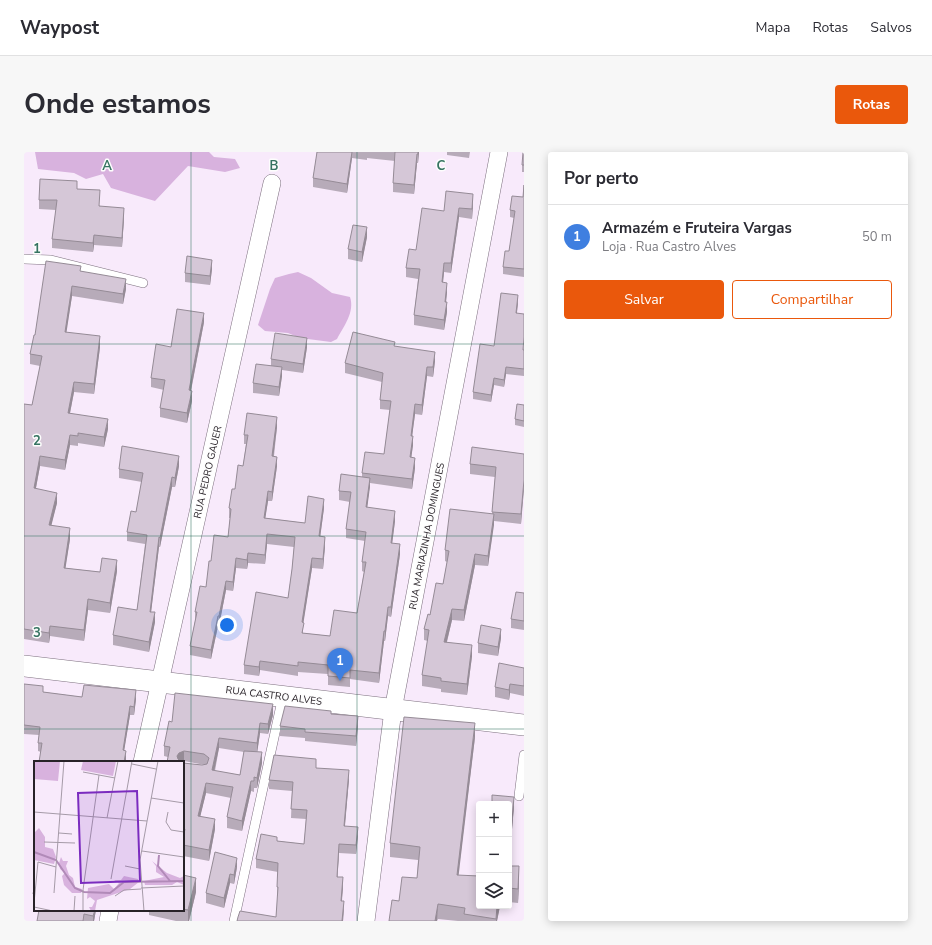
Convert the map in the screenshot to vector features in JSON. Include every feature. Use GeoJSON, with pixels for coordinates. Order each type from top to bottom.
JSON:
{"type":"FeatureCollection","features":[{"type":"Feature","properties":{"kind":"street","name":"RUA MARIAZINHA DOMINGUES"},"geometry":{"type":"LineString","coordinates":[[366,921],[393,710],[499,152]]}},
{"type":"Feature","properties":{"kind":"street","name":"RUA PEDRO GAUER"},"geometry":{"type":"LineString","coordinates":[[146,761],[159,682],[272,182]]}},
{"type":"Feature","properties":{"kind":"street","name":"RUA CASTRO ALVES"},"geometry":{"type":"LineString","coordinates":[[24,666],[524,725]]}},
{"type":"Feature","properties":{"kind":"street"},"geometry":{"type":"LineString","coordinates":[[108,921],[110,911]]}},
{"type":"Feature","properties":{"kind":"lane"},"geometry":{"type":"LineString","coordinates":[[24,259],[51,260],[143,283]]}},
{"type":"Feature","properties":{"kind":"lane"},"geometry":{"type":"LineString","coordinates":[[234,921],[283,696]]}},
{"type":"Feature","properties":{"kind":"lane"},"geometry":{"type":"LineString","coordinates":[[519,796],[524,755]]}},
{"type":"Feature","properties":{"kind":"shaded area"},"geometry":{"type":"Polygon","coordinates":[[[35,152],[209,152],[214,157],[235,159],[240,168],[225,172],[188,166],[155,201],[111,188],[103,174],[86,179],[74,173],[38,169],[35,152]]]}},
{"type":"Feature","properties":{"kind":"shaded area"},"geometry":{"type":"Polygon","coordinates":[[[298,272],[311,278],[332,293],[350,297],[350,313],[346,324],[337,339],[331,342],[300,338],[288,333],[265,331],[258,325],[275,278],[298,272]]]}},
{"type":"Feature","properties":{"kind":"building"},"geometry":{"type":"Polygon","coordinates":[[[317,152],[352,152],[347,184],[313,178],[317,152]]]}},
{"type":"Feature","properties":{"kind":"building"},"geometry":{"type":"Polygon","coordinates":[[[395,152],[418,152],[414,185],[393,183],[395,152]]]}},
{"type":"Feature","properties":{"kind":"building"},"geometry":{"type":"Polygon","coordinates":[[[523,152],[524,165],[522,165],[523,152]]]}},
{"type":"Feature","properties":{"kind":"building"},"geometry":{"type":"Polygon","coordinates":[[[40,179],[77,181],[77,189],[100,190],[99,206],[124,208],[122,238],[94,235],[93,243],[52,239],[57,200],[39,200],[40,179]]]}},
{"type":"Feature","properties":{"kind":"building"},"geometry":{"type":"Polygon","coordinates":[[[524,185],[524,269],[503,267],[505,251],[509,251],[515,211],[510,210],[512,196],[523,197],[524,185]]]}},
{"type":"Feature","properties":{"kind":"building"},"geometry":{"type":"Polygon","coordinates":[[[446,191],[473,194],[472,209],[459,208],[451,263],[444,263],[442,282],[447,283],[445,302],[447,302],[444,320],[414,315],[420,269],[406,268],[409,249],[416,250],[422,208],[444,211],[446,191]]]}},
{"type":"Feature","properties":{"kind":"building"},"geometry":{"type":"Polygon","coordinates":[[[353,225],[367,227],[362,252],[348,249],[353,225]]]}},
{"type":"Feature","properties":{"kind":"building"},"geometry":{"type":"Polygon","coordinates":[[[187,256],[212,260],[210,276],[185,273],[187,256]]]}},
{"type":"Feature","properties":{"kind":"building"},"geometry":{"type":"Polygon","coordinates":[[[46,261],[81,266],[80,271],[126,279],[123,294],[72,286],[65,332],[100,336],[94,384],[74,382],[68,413],[108,419],[104,437],[78,433],[78,436],[70,435],[65,460],[40,456],[34,488],[57,493],[49,525],[70,528],[64,568],[100,572],[102,558],[117,560],[110,603],[88,599],[84,630],[50,626],[49,633],[24,629],[24,404],[32,405],[42,356],[30,354],[35,335],[46,261]]]}},
{"type":"Feature","properties":{"kind":"building"},"geometry":{"type":"Polygon","coordinates":[[[501,293],[518,295],[516,313],[524,314],[524,369],[506,367],[504,380],[494,378],[491,395],[473,392],[480,344],[494,346],[501,293]]]}},
{"type":"Feature","properties":{"kind":"building"},"geometry":{"type":"Polygon","coordinates":[[[177,309],[204,313],[189,390],[192,391],[187,413],[160,408],[165,380],[151,378],[156,344],[171,347],[177,309]]]}},
{"type":"Feature","properties":{"kind":"building"},"geometry":{"type":"Polygon","coordinates":[[[353,332],[395,342],[394,346],[435,352],[433,367],[427,367],[422,405],[415,404],[410,457],[415,458],[412,479],[362,473],[365,452],[384,454],[391,401],[380,400],[383,373],[345,363],[353,332]]]}},
{"type":"Feature","properties":{"kind":"building"},"geometry":{"type":"Polygon","coordinates":[[[275,333],[307,338],[303,364],[271,359],[275,333]]]}},
{"type":"Feature","properties":{"kind":"building"},"geometry":{"type":"Polygon","coordinates":[[[256,364],[282,367],[279,387],[253,383],[256,364]]]}},
{"type":"Feature","properties":{"kind":"building"},"geometry":{"type":"Polygon","coordinates":[[[517,404],[524,405],[524,421],[515,419],[517,404]]]}},
{"type":"Feature","properties":{"kind":"building"},"geometry":{"type":"Polygon","coordinates":[[[247,413],[277,417],[272,456],[277,457],[272,492],[268,491],[264,518],[305,523],[308,496],[324,499],[319,536],[325,537],[323,559],[312,558],[302,622],[304,623],[302,633],[330,636],[334,610],[357,613],[366,562],[362,562],[366,532],[346,529],[351,492],[339,491],[341,474],[370,478],[366,507],[395,511],[391,543],[400,544],[391,607],[388,607],[384,631],[379,673],[350,670],[350,678],[328,676],[328,665],[298,662],[298,666],[260,661],[259,667],[244,665],[256,592],[288,598],[295,537],[267,534],[265,555],[248,553],[247,560],[236,558],[233,582],[226,581],[211,650],[190,646],[197,612],[195,612],[200,586],[206,587],[214,535],[228,537],[231,509],[229,508],[232,489],[235,489],[238,465],[243,466],[248,435],[244,435],[247,413]]]}},
{"type":"Feature","properties":{"kind":"building"},"geometry":{"type":"Polygon","coordinates":[[[122,446],[179,456],[175,478],[172,477],[160,538],[159,537],[150,612],[155,612],[149,642],[113,635],[118,607],[137,610],[147,535],[127,532],[131,511],[136,512],[143,473],[119,469],[122,446]]]}},
{"type":"Feature","properties":{"kind":"building"},"geometry":{"type":"Polygon","coordinates":[[[472,447],[524,454],[524,480],[521,514],[492,512],[496,467],[470,464],[472,447]]]}},
{"type":"Feature","properties":{"kind":"building"},"geometry":{"type":"Polygon","coordinates":[[[450,509],[494,514],[488,556],[475,554],[464,610],[452,609],[444,642],[472,645],[467,684],[441,681],[441,678],[422,675],[429,630],[424,629],[428,614],[430,615],[436,583],[443,584],[449,551],[445,550],[450,509]]]}},
{"type":"Feature","properties":{"kind":"building"},"geometry":{"type":"Polygon","coordinates":[[[516,592],[524,593],[524,621],[511,619],[516,592]]]}},
{"type":"Feature","properties":{"kind":"building"},"geometry":{"type":"Polygon","coordinates":[[[481,625],[501,629],[498,647],[478,643],[481,625]]]}},
{"type":"Feature","properties":{"kind":"building"},"geometry":{"type":"Polygon","coordinates":[[[499,663],[524,668],[524,686],[510,684],[509,690],[495,687],[499,663]]]}},
{"type":"Feature","properties":{"kind":"building"},"geometry":{"type":"Polygon","coordinates":[[[24,684],[43,686],[43,692],[82,697],[84,685],[136,690],[134,707],[130,706],[123,750],[126,751],[124,761],[39,761],[42,743],[38,743],[40,727],[24,725],[24,684]]]}},
{"type":"Feature","properties":{"kind":"building"},"geometry":{"type":"Polygon","coordinates":[[[175,693],[273,704],[268,724],[260,723],[257,743],[219,738],[212,770],[240,775],[244,751],[262,752],[257,778],[254,777],[254,781],[251,781],[242,821],[227,817],[233,787],[206,783],[198,816],[215,819],[209,850],[184,845],[184,763],[207,764],[209,758],[204,754],[184,751],[179,753],[177,756],[180,761],[167,761],[170,747],[164,746],[169,721],[172,722],[175,693]]]}},
{"type":"Feature","properties":{"kind":"building"},"geometry":{"type":"Polygon","coordinates":[[[285,706],[331,711],[331,714],[358,716],[356,736],[305,732],[305,729],[280,726],[285,706]]]}},
{"type":"Feature","properties":{"kind":"building"},"geometry":{"type":"Polygon","coordinates":[[[404,717],[475,723],[457,875],[476,876],[476,909],[497,909],[496,919],[464,914],[465,908],[438,904],[435,921],[389,921],[392,900],[399,901],[402,877],[417,878],[420,847],[390,843],[404,717]]]}},
{"type":"Feature","properties":{"kind":"building"},"geometry":{"type":"Polygon","coordinates":[[[274,755],[316,759],[316,768],[349,770],[344,826],[358,827],[356,845],[339,844],[337,877],[343,877],[341,901],[344,901],[342,921],[237,921],[240,911],[276,917],[278,863],[256,859],[261,834],[277,837],[277,841],[304,844],[307,810],[291,809],[293,782],[269,780],[274,755]]]}},
{"type":"Feature","properties":{"kind":"building"},"geometry":{"type":"Polygon","coordinates":[[[492,795],[514,797],[512,820],[512,801],[492,801],[492,795]]]}},
{"type":"Feature","properties":{"kind":"building"},"geometry":{"type":"Polygon","coordinates":[[[215,852],[237,858],[234,875],[230,874],[224,898],[206,893],[215,852]]]}},
{"type":"Feature","properties":{"kind":"building"},"geometry":{"type":"Polygon","coordinates":[[[512,866],[519,866],[518,889],[512,888],[512,866]]]}},
{"type":"Feature","properties":{"kind":"building"},"geometry":{"type":"Polygon","coordinates":[[[184,875],[196,878],[188,910],[184,909],[184,875]]]}},
{"type":"Feature","properties":{"kind":"building"},"geometry":{"type":"Polygon","coordinates":[[[39,911],[95,911],[93,916],[84,914],[83,921],[37,921],[39,911]]]}},
{"type":"Feature","properties":{"kind":"place","name":"Armazém e Fruteira Vargas"},"geometry":{"type":"Point","coordinates":[340,681]}}]}
